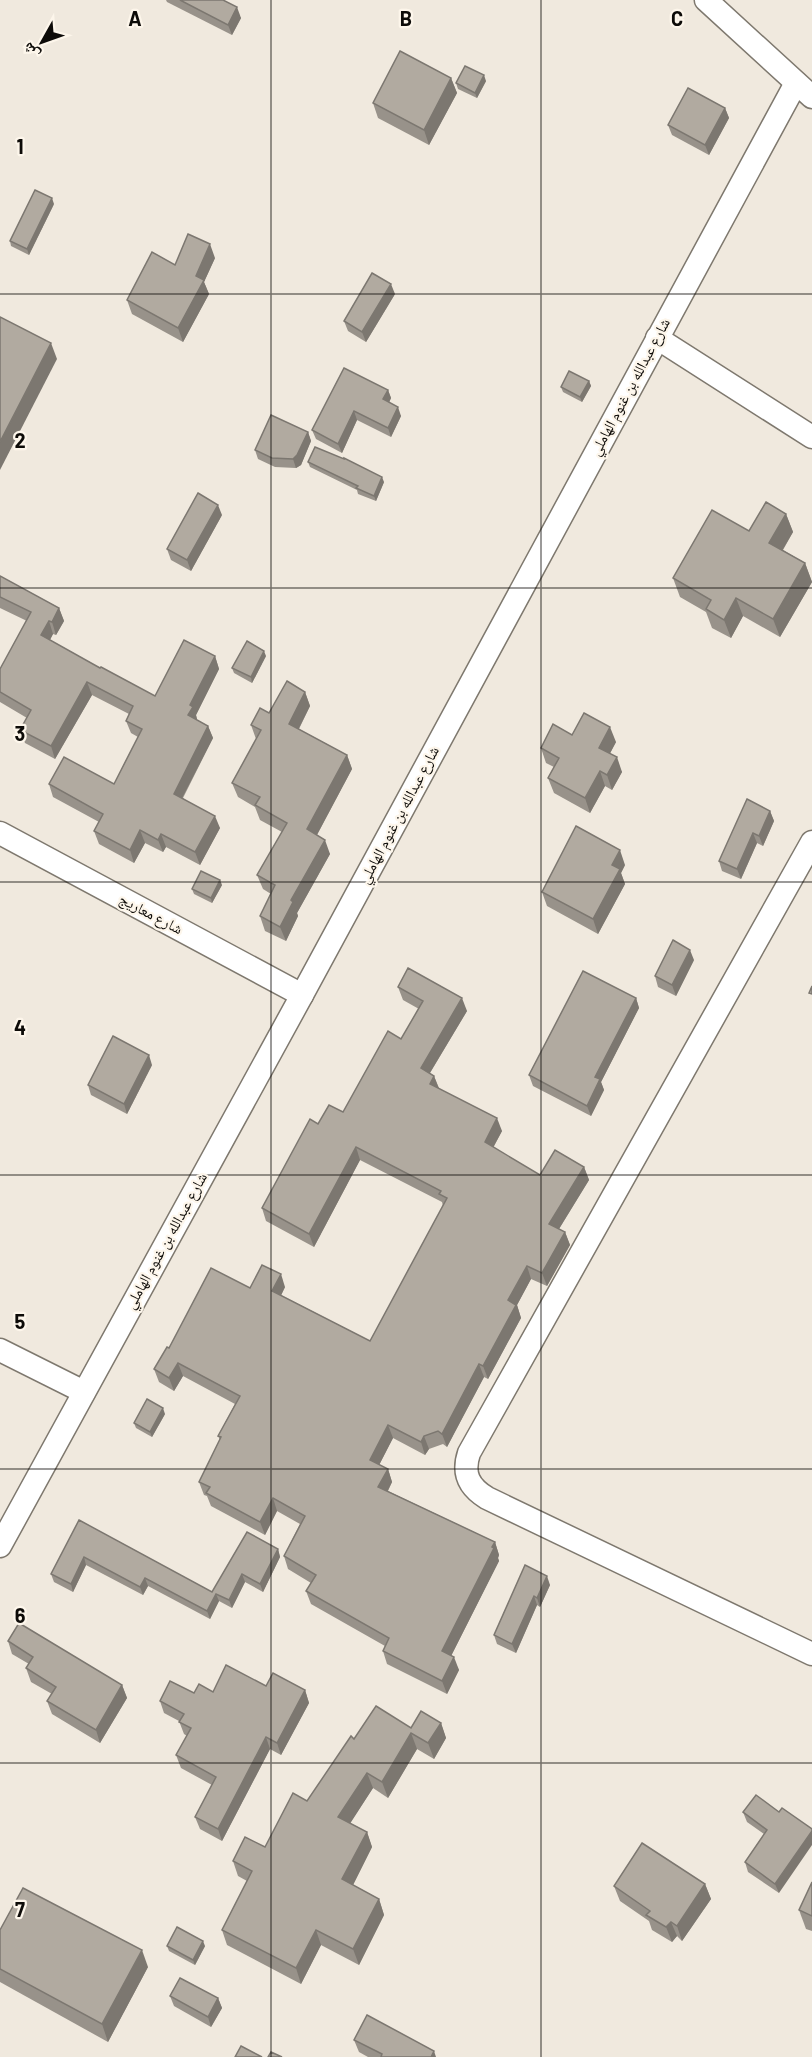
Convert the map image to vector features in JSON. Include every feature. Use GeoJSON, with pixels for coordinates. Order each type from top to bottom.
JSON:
{"type":"FeatureCollection","features":[{"type":"Feature","properties":{"kind":"street"},"geometry":{"type":"LineString","coordinates":[[706,0],[804,90]]}},
{"type":"Feature","properties":{"kind":"street","name":"شارع عبدالله بن غنوم الهاملي"},"geometry":{"type":"LineString","coordinates":[[0,1546],[302,995],[657,338],[804,90]]}},
{"type":"Feature","properties":{"kind":"street"},"geometry":{"type":"LineString","coordinates":[[657,338],[812,437]]}},
{"type":"Feature","properties":{"kind":"street","name":"شارع معاريج"},"geometry":{"type":"LineString","coordinates":[[0,833],[302,995]]}},
{"type":"Feature","properties":{"kind":"street"},"geometry":{"type":"LineString","coordinates":[[812,842],[469,1453],[465,1464],[466,1475],[471,1485],[487,1498],[812,1654]]}},
{"type":"Feature","properties":{"kind":"street"},"geometry":{"type":"LineString","coordinates":[[0,1350],[84,1392]]}},
{"type":"Feature","properties":{"kind":"building"},"geometry":{"type":"Polygon","coordinates":[[[180,0],[223,0],[237,7],[228,25],[180,0]]]}},
{"type":"Feature","properties":{"kind":"building"},"geometry":{"type":"Polygon","coordinates":[[[400,51],[451,78],[424,130],[373,103],[400,51]]]}},
{"type":"Feature","properties":{"kind":"building"},"geometry":{"type":"Polygon","coordinates":[[[465,66],[484,75],[475,93],[456,83],[465,66]]]}},
{"type":"Feature","properties":{"kind":"building"},"geometry":{"type":"Polygon","coordinates":[[[688,88],[725,108],[705,145],[668,125],[688,88]]]}},
{"type":"Feature","properties":{"kind":"building"},"geometry":{"type":"Polygon","coordinates":[[[35,190],[52,198],[27,249],[10,241],[35,190]]]}},
{"type":"Feature","properties":{"kind":"building"},"geometry":{"type":"Polygon","coordinates":[[[188,234],[210,244],[196,276],[204,280],[178,328],[127,300],[152,252],[175,265],[188,234]]]}},
{"type":"Feature","properties":{"kind":"building"},"geometry":{"type":"Polygon","coordinates":[[[372,273],[391,284],[362,332],[344,321],[372,273]]]}},
{"type":"Feature","properties":{"kind":"building"},"geometry":{"type":"Polygon","coordinates":[[[0,317],[51,343],[0,442],[0,317]]]}},
{"type":"Feature","properties":{"kind":"building"},"geometry":{"type":"Polygon","coordinates":[[[344,368],[388,390],[383,399],[398,407],[388,428],[354,411],[338,444],[312,430],[344,368]]]}},
{"type":"Feature","properties":{"kind":"building"},"geometry":{"type":"Polygon","coordinates":[[[569,371],[589,381],[580,397],[561,387],[569,371]]]}},
{"type":"Feature","properties":{"kind":"building"},"geometry":{"type":"Polygon","coordinates":[[[271,415],[308,432],[293,459],[272,458],[255,450],[271,415]]]}},
{"type":"Feature","properties":{"kind":"building"},"geometry":{"type":"Polygon","coordinates":[[[315,447],[344,458],[382,477],[374,496],[308,462],[315,447]]]}},
{"type":"Feature","properties":{"kind":"building"},"geometry":{"type":"Polygon","coordinates":[[[198,493],[218,505],[187,560],[167,549],[198,493]]]}},
{"type":"Feature","properties":{"kind":"building"},"geometry":{"type":"Polygon","coordinates":[[[766,502],[786,514],[769,543],[805,563],[773,619],[736,598],[724,620],[706,609],[711,600],[673,578],[712,510],[749,531],[766,502]]]}},
{"type":"Feature","properties":{"kind":"building"},"geometry":{"type":"Polygon","coordinates":[[[0,576],[59,608],[52,622],[49,621],[41,635],[155,696],[184,640],[215,656],[190,705],[193,707],[188,715],[208,726],[174,794],[215,816],[195,852],[161,834],[158,840],[140,830],[130,850],[94,831],[103,814],[49,784],[64,757],[114,784],[142,729],[126,721],[133,706],[87,682],[51,746],[20,730],[31,710],[0,692],[0,669],[31,612],[0,597],[0,576]]]}},
{"type":"Feature","properties":{"kind":"building"},"geometry":{"type":"Polygon","coordinates":[[[247,641],[264,651],[251,677],[232,668],[247,641]]]}},
{"type":"Feature","properties":{"kind":"building"},"geometry":{"type":"Polygon","coordinates":[[[287,681],[305,692],[289,724],[347,755],[307,829],[325,840],[291,900],[293,902],[280,927],[260,916],[275,885],[257,875],[287,823],[255,805],[260,797],[232,783],[261,730],[251,725],[260,708],[269,713],[287,681]]]}},
{"type":"Feature","properties":{"kind":"building"},"geometry":{"type":"Polygon","coordinates":[[[584,713],[610,727],[599,748],[617,757],[607,775],[600,771],[585,798],[548,778],[559,758],[541,748],[553,724],[572,735],[584,713]]]}},
{"type":"Feature","properties":{"kind":"building"},"geometry":{"type":"Polygon","coordinates":[[[747,799],[770,811],[759,836],[753,833],[737,869],[719,861],[747,799]]]}},
{"type":"Feature","properties":{"kind":"building"},"geometry":{"type":"Polygon","coordinates":[[[576,826],[620,850],[612,865],[620,869],[593,919],[542,892],[576,826]]]}},
{"type":"Feature","properties":{"kind":"building"},"geometry":{"type":"Polygon","coordinates":[[[201,871],[220,880],[211,898],[192,889],[201,871]]]}},
{"type":"Feature","properties":{"kind":"building"},"geometry":{"type":"Polygon","coordinates":[[[673,940],[690,950],[672,985],[655,976],[673,940]]]}},
{"type":"Feature","properties":{"kind":"building"},"geometry":{"type":"Polygon","coordinates":[[[408,968],[462,998],[421,1068],[434,1076],[430,1084],[497,1118],[485,1142],[540,1175],[555,1150],[584,1167],[549,1224],[565,1232],[542,1273],[527,1266],[508,1300],[516,1305],[483,1366],[479,1364],[442,1434],[438,1431],[424,1436],[421,1442],[388,1425],[370,1460],[388,1469],[378,1487],[495,1542],[442,1651],[454,1657],[442,1681],[383,1651],[389,1638],[306,1591],[316,1575],[284,1556],[305,1516],[273,1498],[260,1522],[206,1493],[210,1487],[199,1482],[221,1437],[218,1436],[240,1396],[178,1363],[169,1378],[154,1369],[167,1347],[169,1348],[211,1268],[250,1288],[262,1265],[281,1274],[272,1291],[370,1341],[447,1198],[439,1194],[441,1191],[356,1147],[309,1234],[262,1208],[310,1119],[318,1124],[329,1105],[343,1112],[388,1031],[401,1039],[423,1001],[398,987],[408,968]]]}},
{"type":"Feature","properties":{"kind":"building"},"geometry":{"type":"Polygon","coordinates":[[[583,971],[636,998],[595,1077],[600,1079],[587,1106],[529,1075],[583,971]]]}},
{"type":"Feature","properties":{"kind":"building"},"geometry":{"type":"Polygon","coordinates":[[[113,1036],[149,1055],[124,1104],[88,1085],[113,1036]]]}},
{"type":"Feature","properties":{"kind":"building"},"geometry":{"type":"Polygon","coordinates":[[[147,1399],[163,1408],[150,1432],[134,1423],[147,1399]]]}},
{"type":"Feature","properties":{"kind":"building"},"geometry":{"type":"Polygon","coordinates":[[[79,1520],[212,1592],[247,1532],[278,1549],[260,1584],[242,1574],[229,1600],[216,1594],[207,1611],[145,1578],[140,1587],[84,1557],[71,1584],[51,1574],[79,1520]]]}},
{"type":"Feature","properties":{"kind":"building"},"geometry":{"type":"Polygon","coordinates":[[[525,1565],[547,1576],[537,1598],[534,1596],[512,1644],[494,1635],[525,1565]]]}},
{"type":"Feature","properties":{"kind":"building"},"geometry":{"type":"Polygon","coordinates":[[[19,1623],[122,1685],[96,1730],[47,1701],[56,1687],[26,1668],[33,1657],[8,1641],[19,1623]]]}},
{"type":"Feature","properties":{"kind":"building"},"geometry":{"type":"Polygon","coordinates":[[[226,1665],[266,1686],[273,1673],[305,1690],[277,1743],[266,1737],[218,1829],[195,1817],[216,1777],[176,1755],[191,1728],[179,1722],[184,1714],[160,1701],[170,1681],[194,1693],[199,1684],[213,1692],[226,1665]]]}},
{"type":"Feature","properties":{"kind":"building"},"geometry":{"type":"Polygon","coordinates":[[[376,1706],[411,1728],[421,1711],[441,1723],[428,1743],[411,1733],[382,1782],[367,1773],[338,1817],[367,1832],[342,1879],[379,1899],[353,1949],[316,1930],[296,1968],[222,1930],[252,1871],[233,1861],[245,1837],[265,1847],[293,1793],[307,1801],[351,1736],[354,1739],[376,1706]]]}},
{"type":"Feature","properties":{"kind":"building"},"geometry":{"type":"Polygon","coordinates":[[[756,1795],[779,1812],[782,1808],[812,1829],[775,1884],[745,1862],[767,1830],[743,1812],[756,1795]]]}},
{"type":"Feature","properties":{"kind":"building"},"geometry":{"type":"Polygon","coordinates":[[[642,1843],[705,1884],[677,1926],[671,1922],[666,1927],[646,1915],[650,1911],[614,1886],[642,1843]]]}},
{"type":"Feature","properties":{"kind":"building"},"geometry":{"type":"Polygon","coordinates":[[[812,1882],[812,1916],[799,1910],[812,1882]]]}},
{"type":"Feature","properties":{"kind":"building"},"geometry":{"type":"Polygon","coordinates":[[[23,1888],[142,1950],[102,2024],[0,1969],[0,1930],[23,1888]]]}},
{"type":"Feature","properties":{"kind":"building"},"geometry":{"type":"Polygon","coordinates":[[[177,1927],[203,1941],[193,1960],[167,1946],[177,1927]]]}},
{"type":"Feature","properties":{"kind":"building"},"geometry":{"type":"Polygon","coordinates":[[[180,1978],[218,1998],[208,2017],[170,1996],[180,1978]]]}},
{"type":"Feature","properties":{"kind":"building"},"geometry":{"type":"Polygon","coordinates":[[[367,2015],[434,2051],[431,2057],[381,2057],[382,2054],[354,2040],[367,2015]]]}},
{"type":"Feature","properties":{"kind":"building"},"geometry":{"type":"Polygon","coordinates":[[[241,2046],[262,2057],[235,2057],[241,2046]]]}},
{"type":"Feature","properties":{"kind":"building"},"geometry":{"type":"Polygon","coordinates":[[[271,2052],[282,2057],[268,2057],[271,2052]]]}}]}
